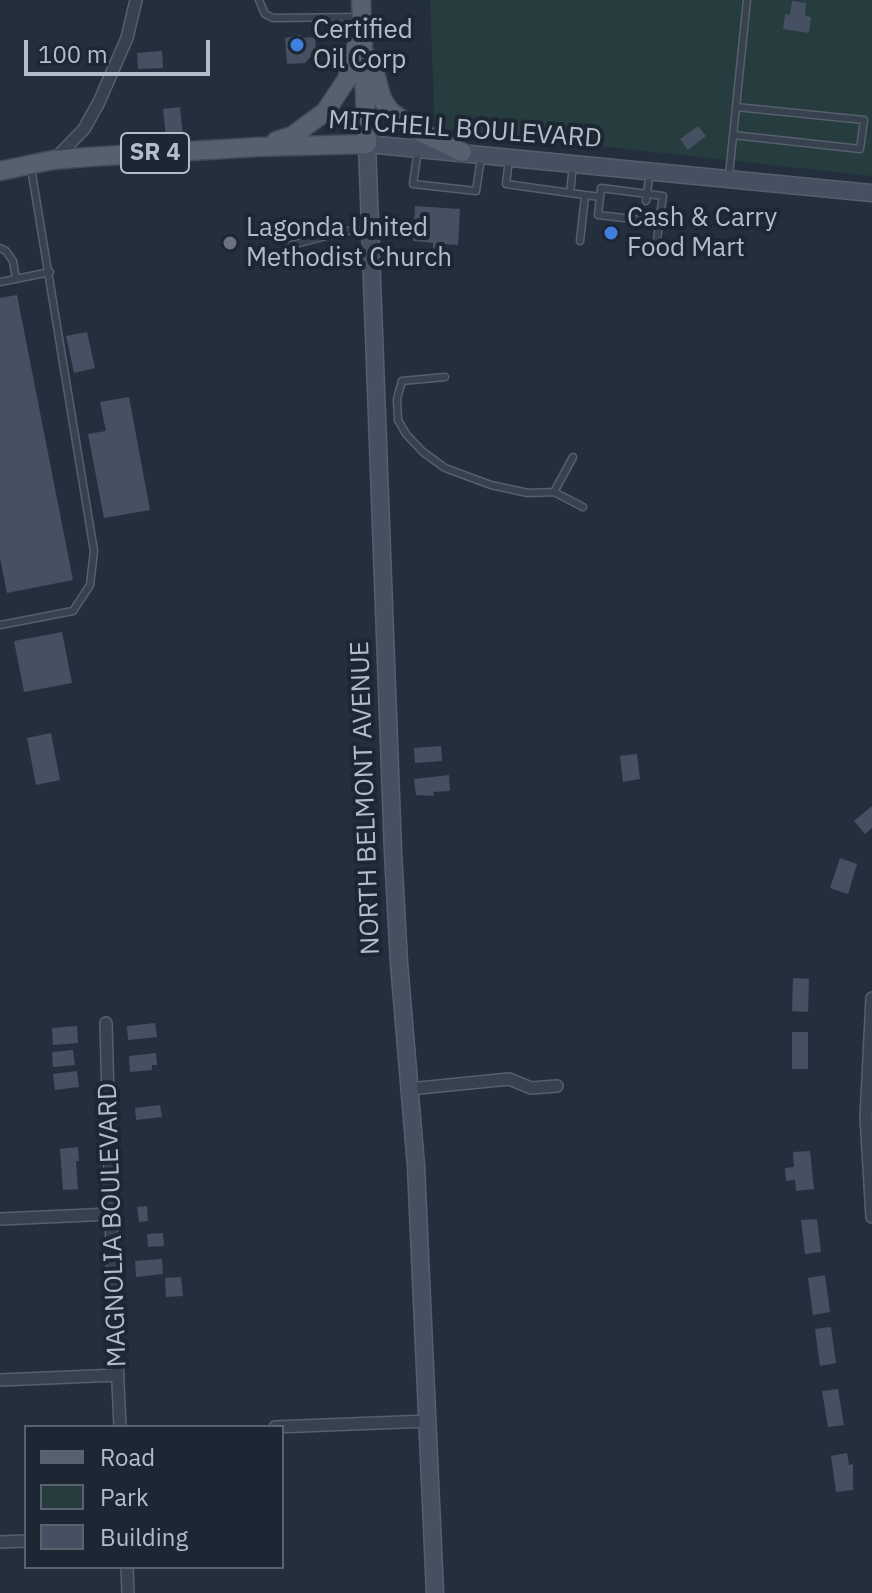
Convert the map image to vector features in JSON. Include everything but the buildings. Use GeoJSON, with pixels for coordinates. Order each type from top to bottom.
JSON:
{"type":"FeatureCollection","features":[{"type":"Feature","properties":{"kind":"main road","name":"SR 4"},"geometry":{"type":"LineString","coordinates":[[258,147],[292,136],[325,112],[347,79],[362,14]]}},
{"type":"Feature","properties":{"kind":"main road","name":"NORTH BELMONT AVENUE"},"geometry":{"type":"LineString","coordinates":[[362,14],[367,144]]}},
{"type":"Feature","properties":{"kind":"main road"},"geometry":{"type":"LineString","coordinates":[[362,14],[382,99],[390,111],[418,131],[462,152]]}},
{"type":"Feature","properties":{"kind":"main road","name":"MITCHELL BOULEVARD"},"geometry":{"type":"LineString","coordinates":[[53,160],[258,147],[367,144]]}},
{"type":"Feature","properties":{"kind":"main road","name":"SR 4"},"geometry":{"type":"LineString","coordinates":[[0,171],[53,160]]}},
{"type":"Feature","properties":{"kind":"street"},"geometry":{"type":"LineString","coordinates":[[53,160],[78,137],[99,102],[127,38],[136,0]]}},
{"type":"Feature","properties":{"kind":"street","name":"MITCHELL BOULEVARD"},"geometry":{"type":"LineString","coordinates":[[367,144],[872,193]]}},
{"type":"Feature","properties":{"kind":"street","name":"NORTH BELMONT AVENUE"},"geometry":{"type":"LineString","coordinates":[[367,144],[393,852],[416,1166],[435,1593]]}},
{"type":"Feature","properties":{"kind":"street"},"geometry":{"type":"LineString","coordinates":[[872,998],[869,1117],[872,1217]]}},
{"type":"Feature","properties":{"kind":"street","name":"MAGNOLIA BOULEVARD"},"geometry":{"type":"LineString","coordinates":[[106,1023],[120,1425]]}},
{"type":"Feature","properties":{"kind":"street"},"geometry":{"type":"LineString","coordinates":[[409,1089],[509,1079],[531,1088],[557,1086]]}},
{"type":"Feature","properties":{"kind":"street"},"geometry":{"type":"LineString","coordinates":[[0,1219],[111,1214]]}},
{"type":"Feature","properties":{"kind":"street"},"geometry":{"type":"LineString","coordinates":[[0,1380],[118,1375]]}},
{"type":"Feature","properties":{"kind":"street"},"geometry":{"type":"LineString","coordinates":[[284,1427],[428,1421]]}},
{"type":"Feature","properties":{"kind":"street"},"geometry":{"type":"LineString","coordinates":[[0,1542],[24,1541]]}},
{"type":"Feature","properties":{"kind":"street"},"geometry":{"type":"LineString","coordinates":[[127,1569],[128,1593]]}},
{"type":"Feature","properties":{"kind":"lane"},"geometry":{"type":"LineString","coordinates":[[259,0],[265,14],[273,18],[362,14]]}},
{"type":"Feature","properties":{"kind":"lane"},"geometry":{"type":"LineString","coordinates":[[728,179],[747,0]]}},
{"type":"Feature","properties":{"kind":"lane"},"geometry":{"type":"LineString","coordinates":[[733,135],[860,149],[864,120],[736,107]]}},
{"type":"Feature","properties":{"kind":"lane"},"geometry":{"type":"LineString","coordinates":[[418,148],[413,184],[476,191],[482,154]]}},
{"type":"Feature","properties":{"kind":"lane"},"geometry":{"type":"LineString","coordinates":[[510,157],[506,184],[600,197]]}},
{"type":"Feature","properties":{"kind":"lane"},"geometry":{"type":"LineString","coordinates":[[570,193],[574,163]]}},
{"type":"Feature","properties":{"kind":"lane"},"geometry":{"type":"LineString","coordinates":[[0,625],[73,611],[90,585],[94,551],[31,164]]}},
{"type":"Feature","properties":{"kind":"lane"},"geometry":{"type":"LineString","coordinates":[[647,197],[650,171]]}},
{"type":"Feature","properties":{"kind":"lane"},"geometry":{"type":"LineString","coordinates":[[656,250],[663,196],[647,197],[601,188],[598,215],[621,214],[659,222]]}},
{"type":"Feature","properties":{"kind":"lane"},"geometry":{"type":"LineString","coordinates":[[623,200],[624,191]]}},
{"type":"Feature","properties":{"kind":"lane"},"geometry":{"type":"LineString","coordinates":[[580,241],[585,196]]}},
{"type":"Feature","properties":{"kind":"lane"},"geometry":{"type":"LineString","coordinates":[[288,246],[345,231],[370,230]]}},
{"type":"Feature","properties":{"kind":"lane"},"geometry":{"type":"LineString","coordinates":[[0,248],[13,261],[16,279]]}},
{"type":"Feature","properties":{"kind":"lane"},"geometry":{"type":"LineString","coordinates":[[0,282],[50,272]]}},
{"type":"Feature","properties":{"kind":"lane"},"geometry":{"type":"LineString","coordinates":[[445,377],[402,381],[397,399],[398,418],[406,434],[423,452],[445,468],[514,490],[554,492],[583,507]]}},
{"type":"Feature","properties":{"kind":"lane"},"geometry":{"type":"LineString","coordinates":[[377,420],[398,418]]}},
{"type":"Feature","properties":{"kind":"lane"},"geometry":{"type":"LineString","coordinates":[[554,492],[573,457]]}},
{"type":"Feature","properties":{"kind":"green space"},"geometry":{"type":"Polygon","coordinates":[[[430,0],[872,0],[872,176],[435,128],[430,0]]]}},
{"type":"Feature","properties":{"kind":"place","name":"Certified Oil Corp"},"geometry":{"type":"Point","coordinates":[297,45]}},
{"type":"Feature","properties":{"kind":"place","name":"Cash & Carry Food Mart"},"geometry":{"type":"Point","coordinates":[611,233]}},
{"type":"Feature","properties":{"kind":"place","name":"Lagonda United Methodist Church"},"geometry":{"type":"Point","coordinates":[230,243]}}]}
